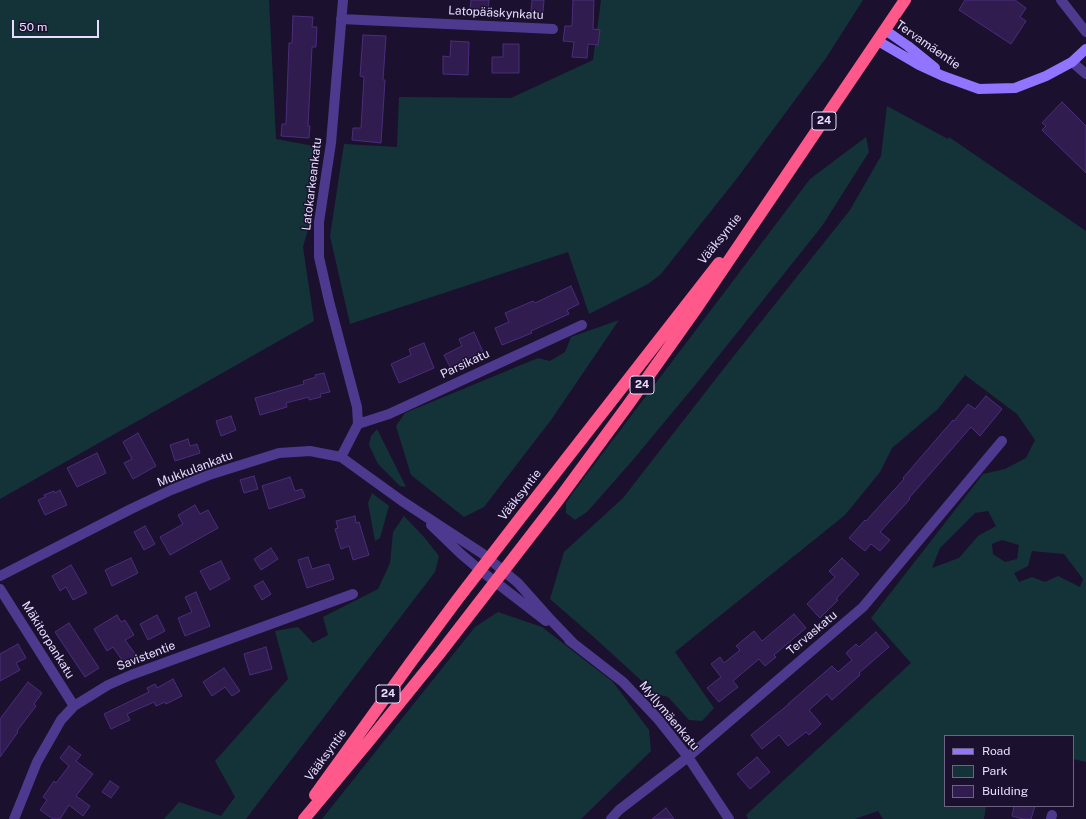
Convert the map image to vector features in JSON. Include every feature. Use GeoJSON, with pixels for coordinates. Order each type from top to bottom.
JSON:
{"type":"FeatureCollection","features":[{"type":"Feature","properties":{"kind":"highway","name":"24"},"geometry":{"type":"LineString","coordinates":[[879,39],[905,0]]}},
{"type":"Feature","properties":{"kind":"highway","name":"Vääksyntie"},"geometry":{"type":"LineString","coordinates":[[304,819],[404,698],[559,499],[663,357],[879,39]]}},
{"type":"Feature","properties":{"kind":"highway","name":"Vääksyntie"},"geometry":{"type":"LineString","coordinates":[[298,819],[411,662],[480,570],[688,302],[774,195]]}},
{"type":"Feature","properties":{"kind":"street","name":"Latokarkeankatu"},"geometry":{"type":"LineString","coordinates":[[341,457],[358,424],[358,407],[329,300],[319,256],[319,222],[330,143],[343,0]]}},
{"type":"Feature","properties":{"kind":"street"},"geometry":{"type":"LineString","coordinates":[[1061,0],[1086,32]]}},
{"type":"Feature","properties":{"kind":"street","name":"Latopääskynkatu"},"geometry":{"type":"LineString","coordinates":[[341,19],[553,29]]}},
{"type":"Feature","properties":{"kind":"street","name":"Tervamäentie"},"geometry":{"type":"LineString","coordinates":[[879,39],[919,65],[943,76],[979,89],[1015,88],[1046,76],[1072,62],[1086,49]]}},
{"type":"Feature","properties":{"kind":"street"},"geometry":{"type":"LineString","coordinates":[[1072,62],[1086,74]]}},
{"type":"Feature","properties":{"kind":"street","name":"Parsikatu"},"geometry":{"type":"LineString","coordinates":[[358,424],[389,414],[582,325]]}},
{"type":"Feature","properties":{"kind":"street","name":"Tervaskatu"},"geometry":{"type":"LineString","coordinates":[[611,819],[619,810],[688,757],[863,607],[1002,440]]}},
{"type":"Feature","properties":{"kind":"street","name":"Mukkulankatu"},"geometry":{"type":"LineString","coordinates":[[0,576],[171,490],[209,475],[278,453],[310,451],[341,457],[424,518],[461,554],[480,570]]}},
{"type":"Feature","properties":{"kind":"street","name":"Mukkulankatu"},"geometry":{"type":"LineString","coordinates":[[402,501],[468,543],[504,571]]}},
{"type":"Feature","properties":{"kind":"street","name":"Myllymäenkatu"},"geometry":{"type":"LineString","coordinates":[[480,570],[623,682],[657,718],[688,757],[729,819]]}},
{"type":"Feature","properties":{"kind":"street","name":"Myllymäenkatu"},"geometry":{"type":"LineString","coordinates":[[504,571],[518,583],[550,620],[574,644]]}},
{"type":"Feature","properties":{"kind":"street","name":"Mäkitorpankatu"},"geometry":{"type":"LineString","coordinates":[[0,589],[74,706]]}},
{"type":"Feature","properties":{"kind":"street","name":"Savistentie"},"geometry":{"type":"LineString","coordinates":[[14,819],[37,762],[61,720],[74,706],[108,685],[131,675],[352,594]]}},
{"type":"Feature","properties":{"kind":"green space"},"geometry":{"type":"Polygon","coordinates":[[[0,0],[269,0],[276,139],[319,147],[310,222],[303,247],[314,321],[0,499],[0,0]]]}},
{"type":"Feature","properties":{"kind":"green space"},"geometry":{"type":"Polygon","coordinates":[[[601,0],[863,0],[826,58],[738,177],[661,274],[648,284],[589,314],[568,252],[350,324],[330,236],[344,144],[397,147],[399,97],[511,98],[593,60],[601,0]]]}},
{"type":"Feature","properties":{"kind":"green space"},"geometry":{"type":"Polygon","coordinates":[[[887,106],[948,139],[949,137],[1086,231],[1086,762],[1074,759],[1074,735],[944,735],[944,807],[986,807],[984,819],[883,819],[878,811],[855,819],[748,819],[746,815],[911,663],[871,618],[983,474],[1005,469],[1026,458],[1035,440],[1017,414],[965,375],[938,409],[892,448],[880,472],[845,515],[675,652],[714,708],[702,721],[689,720],[668,697],[656,694],[550,599],[564,552],[623,498],[850,210],[881,156],[887,106]],[[988,511],[975,513],[940,548],[932,568],[959,558],[978,536],[996,526],[988,511]],[[1002,540],[992,544],[993,554],[1005,562],[1017,559],[1019,545],[1002,540]],[[1032,551],[1028,566],[1014,573],[1019,582],[1032,577],[1045,582],[1058,576],[1080,587],[1083,579],[1064,554],[1032,551]]]}},
{"type":"Feature","properties":{"kind":"green space"},"geometry":{"type":"Polygon","coordinates":[[[866,137],[869,152],[822,226],[701,378],[632,461],[587,512],[575,520],[566,513],[566,503],[572,494],[810,179],[866,137]]]}},
{"type":"Feature","properties":{"kind":"green space"},"geometry":{"type":"Polygon","coordinates":[[[619,320],[551,420],[484,507],[464,517],[411,475],[396,426],[405,413],[538,358],[550,361],[565,352],[571,337],[619,320]]]}},
{"type":"Feature","properties":{"kind":"green space"},"geometry":{"type":"Polygon","coordinates":[[[377,429],[406,487],[400,486],[378,464],[369,445],[371,436],[377,429]]]}},
{"type":"Feature","properties":{"kind":"green space"},"geometry":{"type":"Polygon","coordinates":[[[372,493],[389,506],[380,538],[375,541],[368,503],[372,493]]]}},
{"type":"Feature","properties":{"kind":"green space"},"geometry":{"type":"Polygon","coordinates":[[[404,516],[424,537],[439,556],[435,572],[246,819],[164,819],[179,802],[221,816],[235,797],[215,761],[288,679],[275,631],[298,627],[313,643],[328,635],[323,617],[378,589],[390,563],[393,532],[404,516]]]}},
{"type":"Feature","properties":{"kind":"green space"},"geometry":{"type":"Polygon","coordinates":[[[498,612],[542,627],[613,682],[649,730],[651,751],[581,819],[322,819],[475,627],[498,612]]]}},
{"type":"Feature","properties":{"kind":"building"},"geometry":{"type":"Polygon","coordinates":[[[471,0],[489,0],[488,10],[470,9],[471,0]]]}},
{"type":"Feature","properties":{"kind":"building"},"geometry":{"type":"Polygon","coordinates":[[[532,0],[544,0],[543,12],[531,11],[532,0]]]}},
{"type":"Feature","properties":{"kind":"building"},"geometry":{"type":"Polygon","coordinates":[[[573,0],[594,0],[593,29],[600,30],[598,45],[588,44],[587,58],[572,57],[574,42],[563,41],[565,26],[572,26],[573,0]]]}},
{"type":"Feature","properties":{"kind":"building"},"geometry":{"type":"Polygon","coordinates":[[[965,0],[1015,0],[1026,8],[1020,17],[1026,21],[1011,44],[959,10],[965,0]]]}},
{"type":"Feature","properties":{"kind":"building"},"geometry":{"type":"Polygon","coordinates":[[[293,16],[313,17],[312,27],[317,27],[316,47],[312,47],[308,126],[310,126],[309,138],[281,136],[282,124],[286,124],[289,43],[292,43],[293,16]]]}},
{"type":"Feature","properties":{"kind":"building"},"geometry":{"type":"Polygon","coordinates":[[[363,35],[386,36],[381,143],[352,140],[353,128],[361,128],[364,77],[360,76],[363,35]]]}},
{"type":"Feature","properties":{"kind":"building"},"geometry":{"type":"Polygon","coordinates":[[[451,41],[469,42],[468,75],[443,74],[443,56],[450,57],[451,41]]]}},
{"type":"Feature","properties":{"kind":"building"},"geometry":{"type":"Polygon","coordinates":[[[503,44],[519,44],[519,73],[492,73],[492,57],[503,57],[503,44]]]}},
{"type":"Feature","properties":{"kind":"building"},"geometry":{"type":"Polygon","coordinates":[[[1062,102],[1086,126],[1086,173],[1042,130],[1046,126],[1042,123],[1062,102]]]}},
{"type":"Feature","properties":{"kind":"building"},"geometry":{"type":"Polygon","coordinates":[[[571,286],[579,304],[567,310],[569,314],[531,331],[532,333],[502,345],[495,328],[509,322],[505,313],[533,301],[535,303],[571,286]]]}},
{"type":"Feature","properties":{"kind":"building"},"geometry":{"type":"Polygon","coordinates":[[[474,332],[484,354],[451,369],[444,355],[462,346],[459,339],[474,332]]]}},
{"type":"Feature","properties":{"kind":"building"},"geometry":{"type":"Polygon","coordinates":[[[424,343],[434,368],[399,383],[391,364],[411,355],[409,349],[424,343]]]}},
{"type":"Feature","properties":{"kind":"building"},"geometry":{"type":"Polygon","coordinates":[[[324,373],[330,392],[320,394],[321,397],[309,400],[309,397],[286,403],[287,407],[260,415],[255,398],[304,384],[303,381],[316,377],[315,375],[324,373]]]}},
{"type":"Feature","properties":{"kind":"building"},"geometry":{"type":"Polygon","coordinates":[[[986,396],[1002,409],[980,436],[971,427],[909,498],[910,499],[880,532],[890,540],[880,551],[871,544],[865,551],[849,538],[904,479],[903,478],[968,404],[975,409],[986,396]]]}},
{"type":"Feature","properties":{"kind":"building"},"geometry":{"type":"Polygon","coordinates":[[[231,416],[236,430],[221,436],[216,421],[231,416]]]}},
{"type":"Feature","properties":{"kind":"building"},"geometry":{"type":"Polygon","coordinates":[[[138,433],[156,466],[133,479],[124,463],[132,459],[123,442],[138,433]]]}},
{"type":"Feature","properties":{"kind":"building"},"geometry":{"type":"Polygon","coordinates":[[[188,439],[190,446],[197,444],[200,453],[175,461],[170,445],[188,439]]]}},
{"type":"Feature","properties":{"kind":"building"},"geometry":{"type":"Polygon","coordinates":[[[97,453],[106,473],[77,487],[67,468],[97,453]]]}},
{"type":"Feature","properties":{"kind":"building"},"geometry":{"type":"Polygon","coordinates":[[[254,476],[258,489],[244,493],[240,480],[254,476]]]}},
{"type":"Feature","properties":{"kind":"building"},"geometry":{"type":"Polygon","coordinates":[[[290,477],[295,491],[302,489],[305,497],[269,509],[262,486],[290,477]]]}},
{"type":"Feature","properties":{"kind":"building"},"geometry":{"type":"Polygon","coordinates":[[[60,490],[67,505],[45,515],[38,500],[45,497],[44,495],[54,491],[55,493],[60,490]]]}},
{"type":"Feature","properties":{"kind":"building"},"geometry":{"type":"Polygon","coordinates":[[[195,505],[200,514],[208,510],[218,528],[170,555],[160,537],[183,524],[178,515],[195,505]]]}},
{"type":"Feature","properties":{"kind":"building"},"geometry":{"type":"Polygon","coordinates":[[[355,516],[356,523],[359,522],[369,555],[353,560],[349,546],[341,549],[335,529],[338,528],[336,521],[355,516]]]}},
{"type":"Feature","properties":{"kind":"building"},"geometry":{"type":"Polygon","coordinates":[[[145,526],[155,544],[144,550],[134,532],[145,526]]]}},
{"type":"Feature","properties":{"kind":"building"},"geometry":{"type":"Polygon","coordinates":[[[271,548],[278,559],[261,570],[254,559],[271,548]]]}},
{"type":"Feature","properties":{"kind":"building"},"geometry":{"type":"Polygon","coordinates":[[[308,557],[312,569],[329,564],[334,579],[307,588],[298,560],[308,557]]]}},
{"type":"Feature","properties":{"kind":"building"},"geometry":{"type":"Polygon","coordinates":[[[131,558],[138,573],[112,586],[105,570],[131,558]]]}},
{"type":"Feature","properties":{"kind":"building"},"geometry":{"type":"Polygon","coordinates":[[[842,558],[859,574],[836,599],[838,600],[820,618],[807,604],[835,577],[829,571],[842,558]]]}},
{"type":"Feature","properties":{"kind":"building"},"geometry":{"type":"Polygon","coordinates":[[[221,561],[230,579],[210,590],[200,571],[221,561]]]}},
{"type":"Feature","properties":{"kind":"building"},"geometry":{"type":"Polygon","coordinates":[[[71,565],[87,593],[73,600],[66,587],[60,591],[52,576],[71,565]]]}},
{"type":"Feature","properties":{"kind":"building"},"geometry":{"type":"Polygon","coordinates":[[[263,581],[271,594],[262,600],[254,586],[263,581]]]}},
{"type":"Feature","properties":{"kind":"building"},"geometry":{"type":"Polygon","coordinates":[[[196,592],[210,626],[185,636],[178,618],[192,612],[185,597],[196,592]]]}},
{"type":"Feature","properties":{"kind":"building"},"geometry":{"type":"Polygon","coordinates":[[[794,614],[806,628],[774,655],[776,657],[765,666],[759,659],[733,681],[738,687],[719,702],[707,688],[721,677],[711,664],[720,657],[724,663],[740,650],[736,646],[754,631],[762,641],[794,614]]]}},
{"type":"Feature","properties":{"kind":"building"},"geometry":{"type":"Polygon","coordinates":[[[117,615],[121,622],[125,620],[134,635],[125,640],[136,655],[124,663],[113,647],[107,651],[94,629],[117,615]]]}},
{"type":"Feature","properties":{"kind":"building"},"geometry":{"type":"Polygon","coordinates":[[[157,615],[165,631],[148,640],[140,624],[157,615]]]}},
{"type":"Feature","properties":{"kind":"building"},"geometry":{"type":"Polygon","coordinates":[[[69,623],[99,668],[85,677],[55,632],[69,623]]]}},
{"type":"Feature","properties":{"kind":"building"},"geometry":{"type":"Polygon","coordinates":[[[876,632],[889,647],[859,673],[860,675],[832,700],[827,694],[809,710],[821,724],[809,735],[806,732],[788,746],[779,735],[762,749],[751,735],[832,666],[838,672],[852,660],[846,653],[856,644],[859,647],[876,632]]]}},
{"type":"Feature","properties":{"kind":"building"},"geometry":{"type":"Polygon","coordinates":[[[18,644],[26,658],[16,663],[20,670],[0,681],[0,654],[18,644]]]}},
{"type":"Feature","properties":{"kind":"building"},"geometry":{"type":"Polygon","coordinates":[[[266,647],[272,669],[250,675],[244,654],[266,647]]]}},
{"type":"Feature","properties":{"kind":"building"},"geometry":{"type":"Polygon","coordinates":[[[224,668],[240,691],[232,696],[225,687],[212,696],[203,682],[224,668]]]}},
{"type":"Feature","properties":{"kind":"building"},"geometry":{"type":"Polygon","coordinates":[[[173,679],[182,696],[166,704],[165,702],[156,706],[154,702],[127,714],[130,720],[111,729],[104,714],[149,692],[147,688],[155,684],[157,688],[173,679]]]}},
{"type":"Feature","properties":{"kind":"building"},"geometry":{"type":"Polygon","coordinates":[[[28,682],[42,693],[34,704],[36,706],[0,757],[0,719],[28,682]]]}},
{"type":"Feature","properties":{"kind":"building"},"geometry":{"type":"Polygon","coordinates":[[[69,746],[81,755],[76,761],[93,774],[76,796],[90,806],[83,816],[69,805],[60,819],[53,819],[40,810],[47,800],[43,797],[54,781],[56,783],[69,766],[60,758],[69,746]]]}},
{"type":"Feature","properties":{"kind":"building"},"geometry":{"type":"Polygon","coordinates":[[[757,757],[770,772],[750,789],[737,774],[757,757]]]}},
{"type":"Feature","properties":{"kind":"building"},"geometry":{"type":"Polygon","coordinates":[[[110,781],[119,787],[111,798],[102,792],[110,781]]]}},
{"type":"Feature","properties":{"kind":"building"},"geometry":{"type":"Polygon","coordinates":[[[1014,807],[1035,807],[1031,819],[1023,819],[1012,816],[1014,807]]]}},
{"type":"Feature","properties":{"kind":"building"},"geometry":{"type":"Polygon","coordinates":[[[666,808],[674,819],[652,819],[666,808]]]}}]}
